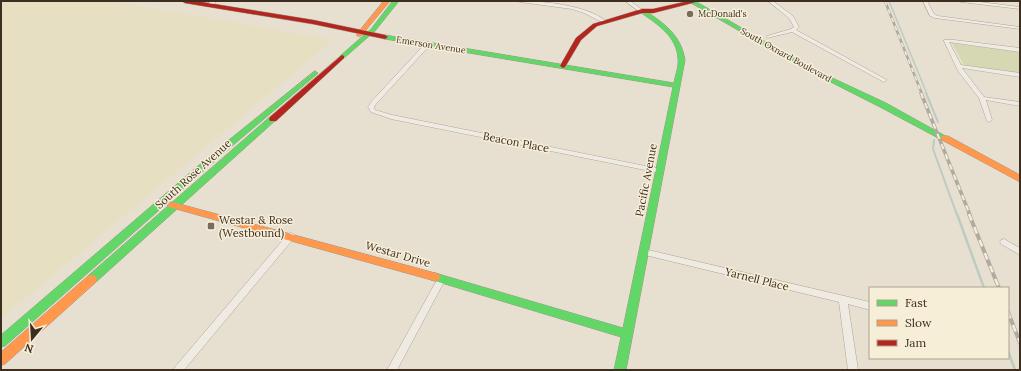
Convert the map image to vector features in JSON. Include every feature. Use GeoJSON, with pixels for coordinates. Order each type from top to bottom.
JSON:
{"type":"FeatureCollection","features":[{"type":"Feature","properties":{"kind":"main road","name":"Emerson Avenue"},"geometry":{"type":"LineString","coordinates":[[185,1],[212,3],[365,33],[678,86]]}},
{"type":"Feature","properties":{"kind":"main road","name":"South Rose Avenue"},"geometry":{"type":"LineString","coordinates":[[1,360],[177,206],[365,33],[387,1]]}},
{"type":"Feature","properties":{"kind":"main road","name":"South Rose Avenue"},"geometry":{"type":"LineString","coordinates":[[1,342],[222,150],[381,21],[396,1]]}},
{"type":"Feature","properties":{"kind":"main road"},"geometry":{"type":"LineString","coordinates":[[563,66],[578,39],[589,29],[604,21],[680,1]]}},
{"type":"Feature","properties":{"kind":"main road"},"geometry":{"type":"LineString","coordinates":[[642,11],[654,11],[694,1]]}},
{"type":"Feature","properties":{"kind":"main road","name":"South Oxnard Boulevard"},"geometry":{"type":"LineString","coordinates":[[694,1],[802,65],[862,96],[883,105],[1020,179]]}},
{"type":"Feature","properties":{"kind":"main road","name":"South Oxnard Boulevard"},"geometry":{"type":"LineString","coordinates":[[706,1],[866,93],[883,105]]}},
{"type":"Feature","properties":{"kind":"main road","name":"Pacific Avenue"},"geometry":{"type":"LineString","coordinates":[[620,370],[682,60],[679,44],[668,29],[642,11]]}},
{"type":"Feature","properties":{"kind":"main road"},"geometry":{"type":"LineString","coordinates":[[177,206],[176,201],[211,168],[222,150]]}},
{"type":"Feature","properties":{"kind":"main road","name":"Westar Drive"},"geometry":{"type":"LineString","coordinates":[[161,202],[400,266],[441,280],[628,334]]}},
{"type":"Feature","properties":{"kind":"main road"},"geometry":{"type":"LineString","coordinates":[[136,241],[165,208],[160,208],[145,216]]}},
{"type":"Feature","properties":{"kind":"street"},"geometry":{"type":"LineString","coordinates":[[520,1],[572,8],[586,12],[604,21]]}},
{"type":"Feature","properties":{"kind":"street"},"geometry":{"type":"LineString","coordinates":[[627,1],[642,11]]}},
{"type":"Feature","properties":{"kind":"street"},"geometry":{"type":"LineString","coordinates":[[770,1],[793,19],[796,26],[793,30]]}},
{"type":"Feature","properties":{"kind":"street"},"geometry":{"type":"LineString","coordinates":[[925,1],[931,13],[940,18],[1020,28]]}},
{"type":"Feature","properties":{"kind":"street"},"geometry":{"type":"LineString","coordinates":[[961,1],[1020,8]]}},
{"type":"Feature","properties":{"kind":"street"},"geometry":{"type":"LineString","coordinates":[[769,37],[793,30],[884,80]]}},
{"type":"Feature","properties":{"kind":"street"},"geometry":{"type":"LineString","coordinates":[[990,120],[982,98],[964,76],[946,41],[1020,50]]}},
{"type":"Feature","properties":{"kind":"street","name":"Beacon Place"},"geometry":{"type":"LineString","coordinates":[[428,44],[373,103],[371,107],[373,111],[391,117],[660,171]]}},
{"type":"Feature","properties":{"kind":"street"},"geometry":{"type":"LineString","coordinates":[[958,66],[1020,75]]}},
{"type":"Feature","properties":{"kind":"street"},"geometry":{"type":"LineString","coordinates":[[982,98],[1020,104]]}},
{"type":"Feature","properties":{"kind":"street"},"geometry":{"type":"LineString","coordinates":[[178,370],[291,236]]}},
{"type":"Feature","properties":{"kind":"street"},"geometry":{"type":"LineString","coordinates":[[1004,242],[1020,252]]}},
{"type":"Feature","properties":{"kind":"street","name":"Yarnell Place"},"geometry":{"type":"LineString","coordinates":[[644,252],[869,306]]}},
{"type":"Feature","properties":{"kind":"street"},"geometry":{"type":"LineString","coordinates":[[392,370],[441,280]]}},
{"type":"Feature","properties":{"kind":"street"},"geometry":{"type":"LineString","coordinates":[[843,300],[853,370]]}},
{"type":"Feature","properties":{"kind":"shaded area"},"geometry":{"type":"Polygon","coordinates":[[[1,1],[113,1],[333,40],[1,319],[1,1]]]}},
{"type":"Feature","properties":{"kind":"green space"},"geometry":{"type":"Polygon","coordinates":[[[952,43],[1020,52],[1020,73],[964,65],[952,43]]]}},
{"type":"Feature","properties":{"kind":"waterway"},"geometry":{"type":"LineString","coordinates":[[889,1],[927,94]]}},
{"type":"Feature","properties":{"kind":"waterway"},"geometry":{"type":"LineString","coordinates":[[926,93],[938,122]]}},
{"type":"Feature","properties":{"kind":"waterway"},"geometry":{"type":"LineString","coordinates":[[934,140],[933,149],[957,215]]}},
{"type":"Feature","properties":{"kind":"waterway"},"geometry":{"type":"LineString","coordinates":[[957,214],[984,287]]}},
{"type":"Feature","properties":{"kind":"waterway"},"geometry":{"type":"LineString","coordinates":[[1009,354],[1015,370]]}},
{"type":"Feature","properties":{"kind":"railway"},"geometry":{"type":"LineString","coordinates":[[885,1],[922,94]]}},
{"type":"Feature","properties":{"kind":"railway"},"geometry":{"type":"LineString","coordinates":[[921,93],[970,215]]}},
{"type":"Feature","properties":{"kind":"railway"},"geometry":{"type":"LineString","coordinates":[[969,214],[999,287]]}},
{"type":"Feature","properties":{"kind":"railway"},"geometry":{"type":"LineString","coordinates":[[1009,315],[1020,343]]}},
{"type":"Feature","properties":{"kind":"traffic: fast"},"geometry":{"type":"LineString","coordinates":[[342,57],[373,30],[396,1]]}},
{"type":"Feature","properties":{"kind":"traffic: fast"},"geometry":{"type":"LineString","coordinates":[[691,1],[809,69],[883,105],[945,138]]}},
{"type":"Feature","properties":{"kind":"traffic: fast"},"geometry":{"type":"LineString","coordinates":[[620,370],[682,60],[678,44],[673,37],[668,31],[642,11]]}},
{"type":"Feature","properties":{"kind":"traffic: fast"},"geometry":{"type":"LineString","coordinates":[[385,37],[677,86]]}},
{"type":"Feature","properties":{"kind":"traffic: fast"},"geometry":{"type":"LineString","coordinates":[[1,342],[222,150],[315,73]]}},
{"type":"Feature","properties":{"kind":"traffic: fast"},"geometry":{"type":"LineString","coordinates":[[92,279],[273,119]]}},
{"type":"Feature","properties":{"kind":"traffic: fast"},"geometry":{"type":"LineString","coordinates":[[435,277],[627,334]]}},
{"type":"Feature","properties":{"kind":"traffic: slow"},"geometry":{"type":"LineString","coordinates":[[359,35],[387,1]]}},
{"type":"Feature","properties":{"kind":"traffic: slow"},"geometry":{"type":"LineString","coordinates":[[945,138],[1020,179]]}},
{"type":"Feature","properties":{"kind":"traffic: slow"},"geometry":{"type":"LineString","coordinates":[[172,205],[435,277]]}},
{"type":"Feature","properties":{"kind":"traffic: slow"},"geometry":{"type":"LineString","coordinates":[[1,360],[92,279]]}},
{"type":"Feature","properties":{"kind":"traffic: jam"},"geometry":{"type":"LineString","coordinates":[[185,1],[313,22],[385,37]]}},
{"type":"Feature","properties":{"kind":"traffic: jam"},"geometry":{"type":"LineString","coordinates":[[563,66],[578,39],[595,25],[642,11],[653,11],[697,1]]}},
{"type":"Feature","properties":{"kind":"traffic: jam"},"geometry":{"type":"LineString","coordinates":[[273,119],[342,57]]}},
{"type":"Feature","properties":{"kind":"place","name":"McDonald's"},"geometry":{"type":"Point","coordinates":[690,14]}},
{"type":"Feature","properties":{"kind":"place","name":"Westar & Rose (Westbound)"},"geometry":{"type":"Point","coordinates":[211,226]}}]}
